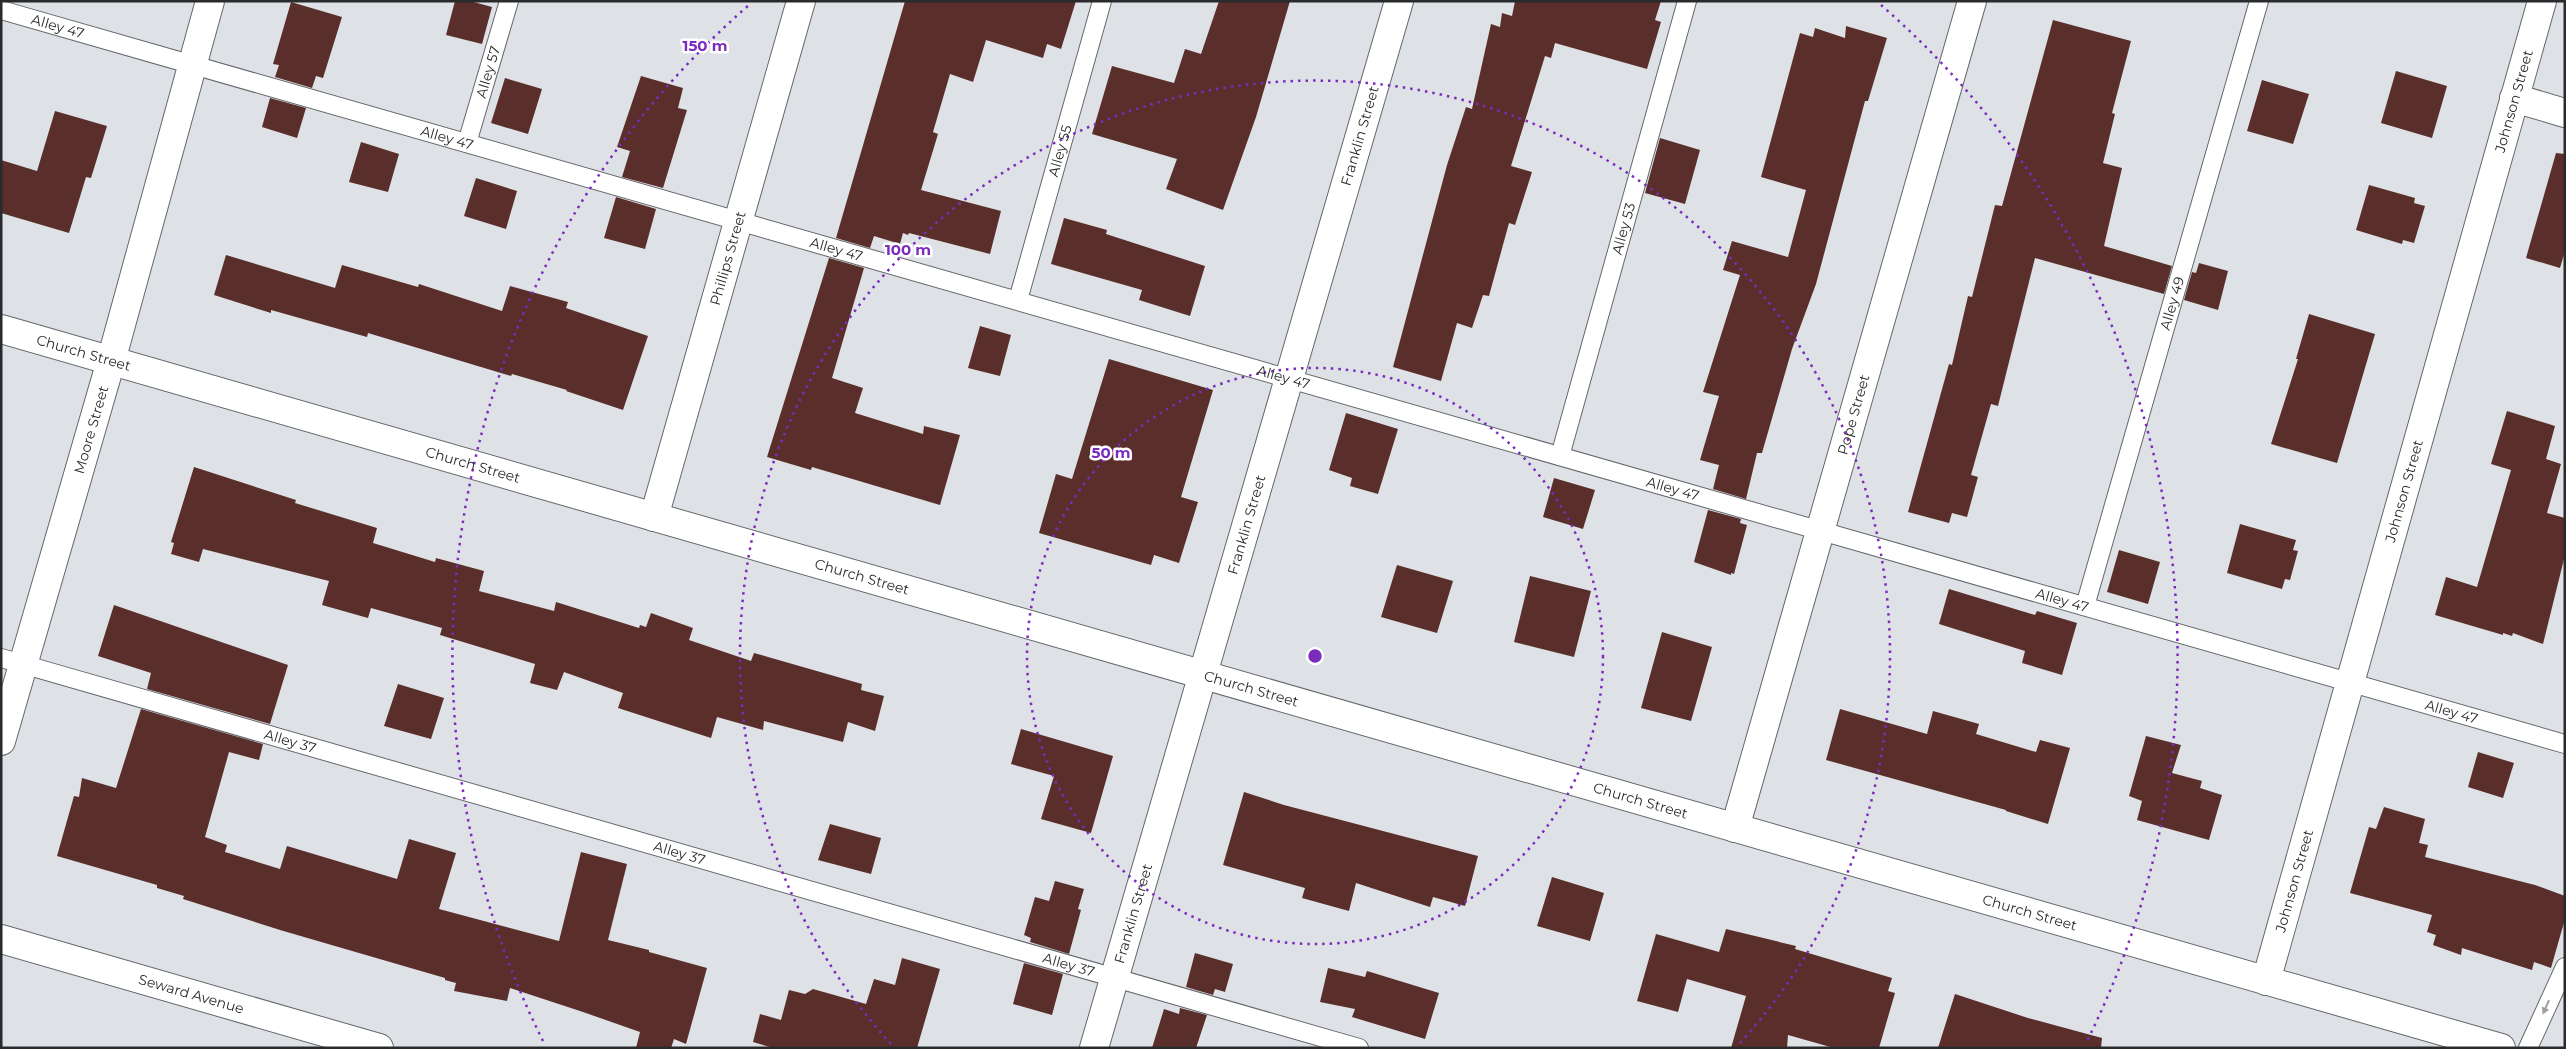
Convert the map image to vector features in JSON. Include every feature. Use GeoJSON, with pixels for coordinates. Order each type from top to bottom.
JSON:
{"type":"FeatureCollection","features":[{"type":"Feature","properties":{"kind":"street","name":"Moore Street"},"geometry":{"type":"LineString","coordinates":[[1,741],[12,661],[111,361],[210,1]]}},
{"type":"Feature","properties":{"kind":"street","name":"Phillips Street"},"geometry":{"type":"LineString","coordinates":[[654,517],[801,1]]}},
{"type":"Feature","properties":{"kind":"street","name":"Franklin Street"},"geometry":{"type":"LineString","coordinates":[[1094,1048],[1399,1]]}},
{"type":"Feature","properties":{"kind":"street","name":"Pope Street"},"geometry":{"type":"LineString","coordinates":[[1735,828],[1972,1]]}},
{"type":"Feature","properties":{"kind":"street","name":"Johnson Street"},"geometry":{"type":"LineString","coordinates":[[2266,981],[2542,1]]}},
{"type":"Feature","properties":{"kind":"street"},"geometry":{"type":"LineString","coordinates":[[2514,98],[2565,112]]}},
{"type":"Feature","properties":{"kind":"street","name":"Church Street"},"geometry":{"type":"LineString","coordinates":[[1,330],[2502,1048]]}},
{"type":"Feature","properties":{"kind":"street","name":"Seward Avenue"},"geometry":{"type":"LineString","coordinates":[[1,939],[379,1048]]}},
{"type":"Feature","properties":{"kind":"lane","name":"Alley 57"},"geometry":{"type":"LineString","coordinates":[[467,143],[509,1]]}},
{"type":"Feature","properties":{"kind":"lane","name":"Alley 55"},"geometry":{"type":"LineString","coordinates":[[1018,300],[1102,1]]}},
{"type":"Feature","properties":{"kind":"lane","name":"Alley 53"},"geometry":{"type":"LineString","coordinates":[[1560,456],[1687,1]]}},
{"type":"Feature","properties":{"kind":"lane","name":"Alley 49"},"geometry":{"type":"LineString","coordinates":[[2085,606],[2258,1]]}},
{"type":"Feature","properties":{"kind":"lane","name":"Alley 47"},"geometry":{"type":"LineString","coordinates":[[1,10],[2565,744]]}},
{"type":"Feature","properties":{"kind":"lane","name":"Alley 37"},"geometry":{"type":"LineString","coordinates":[[12,661],[1359,1048]]}},
{"type":"Feature","properties":{"kind":"lane"},"geometry":{"type":"LineString","coordinates":[[2528,1048],[2565,967]]}},
{"type":"Feature","properties":{"kind":"building"},"geometry":{"type":"Polygon","coordinates":[[[455,1],[470,1],[492,7],[482,44],[446,35],[455,1]]]}},
{"type":"Feature","properties":{"kind":"building"},"geometry":{"type":"Polygon","coordinates":[[[905,1],[1076,1],[1061,49],[1047,44],[1043,58],[986,40],[973,82],[950,74],[933,132],[938,134],[921,190],[1001,211],[990,254],[909,233],[908,235],[903,233],[900,244],[874,236],[870,248],[836,238],[905,1]]]}},
{"type":"Feature","properties":{"kind":"building"},"geometry":{"type":"Polygon","coordinates":[[[1219,1],[1290,1],[1256,117],[1223,210],[1166,189],[1177,159],[1092,134],[1112,66],[1174,83],[1185,49],[1201,54],[1219,1]]]}},
{"type":"Feature","properties":{"kind":"building"},"geometry":{"type":"Polygon","coordinates":[[[1515,1],[1661,1],[1655,20],[1661,22],[1647,69],[1555,43],[1551,58],[1545,56],[1511,166],[1532,172],[1515,225],[1509,223],[1489,296],[1483,295],[1472,328],[1457,323],[1441,381],[1393,367],[1447,165],[1466,107],[1472,109],[1491,24],[1500,27],[1502,13],[1512,16],[1515,1]]]}},
{"type":"Feature","properties":{"kind":"building"},"geometry":{"type":"Polygon","coordinates":[[[291,2],[342,17],[323,78],[316,76],[312,88],[275,77],[279,65],[273,64],[291,2]]]}},
{"type":"Feature","properties":{"kind":"building"},"geometry":{"type":"Polygon","coordinates":[[[2053,20],[2131,41],[2112,113],[2115,114],[2103,163],[2122,168],[2104,246],[2172,266],[2164,294],[2035,258],[1998,406],[1991,404],[1971,475],[1978,477],[1967,517],[1952,513],[1949,523],[1908,512],[1949,364],[1952,365],[1968,296],[1972,297],[1995,205],[2002,206],[2053,20]]]}},
{"type":"Feature","properties":{"kind":"building"},"geometry":{"type":"Polygon","coordinates":[[[1846,26],[1887,38],[1868,101],[1865,101],[1816,284],[1792,349],[1762,453],[1757,453],[1746,499],[1713,489],[1719,465],[1700,460],[1719,396],[1703,392],[1740,275],[1723,270],[1732,241],[1788,257],[1806,190],[1761,177],[1800,33],[1813,37],[1815,28],[1845,38],[1846,26]]]}},
{"type":"Feature","properties":{"kind":"building"},"geometry":{"type":"Polygon","coordinates":[[[2396,71],[2447,86],[2432,138],[2381,123],[2396,71]]]}},
{"type":"Feature","properties":{"kind":"building"},"geometry":{"type":"Polygon","coordinates":[[[641,76],[683,88],[678,108],[687,110],[663,188],[622,177],[630,151],[617,147],[641,76]]]}},
{"type":"Feature","properties":{"kind":"building"},"geometry":{"type":"Polygon","coordinates":[[[505,78],[542,89],[528,134],[491,123],[505,78]]]}},
{"type":"Feature","properties":{"kind":"building"},"geometry":{"type":"Polygon","coordinates":[[[2262,80],[2309,94],[2293,144],[2247,131],[2262,80]]]}},
{"type":"Feature","properties":{"kind":"building"},"geometry":{"type":"Polygon","coordinates":[[[270,98],[306,108],[297,138],[262,127],[270,98]]]}},
{"type":"Feature","properties":{"kind":"building"},"geometry":{"type":"Polygon","coordinates":[[[55,111],[107,126],[91,178],[86,177],[69,233],[1,213],[1,160],[37,171],[55,111]]]}},
{"type":"Feature","properties":{"kind":"building"},"geometry":{"type":"Polygon","coordinates":[[[1660,138],[1700,150],[1685,204],[1645,193],[1660,138]]]}},
{"type":"Feature","properties":{"kind":"building"},"geometry":{"type":"Polygon","coordinates":[[[361,142],[399,154],[388,192],[349,182],[361,142]]]}},
{"type":"Feature","properties":{"kind":"building"},"geometry":{"type":"Polygon","coordinates":[[[2556,153],[2565,154],[2565,251],[2560,268],[2526,258],[2556,153]]]}},
{"type":"Feature","properties":{"kind":"building"},"geometry":{"type":"Polygon","coordinates":[[[476,178],[517,191],[506,229],[464,216],[476,178]]]}},
{"type":"Feature","properties":{"kind":"building"},"geometry":{"type":"Polygon","coordinates":[[[2369,185],[2415,198],[2414,203],[2425,206],[2414,243],[2403,240],[2402,244],[2356,230],[2369,185]]]}},
{"type":"Feature","properties":{"kind":"building"},"geometry":{"type":"Polygon","coordinates":[[[616,197],[656,209],[645,249],[604,238],[616,197]]]}},
{"type":"Feature","properties":{"kind":"building"},"geometry":{"type":"Polygon","coordinates":[[[1064,218],[1107,230],[1106,234],[1205,266],[1190,316],[1139,300],[1142,290],[1051,264],[1064,218]]]}},
{"type":"Feature","properties":{"kind":"building"},"geometry":{"type":"Polygon","coordinates":[[[226,255],[335,288],[342,265],[418,287],[419,284],[502,311],[510,286],[568,302],[566,308],[648,336],[623,410],[567,390],[512,374],[511,376],[368,333],[367,337],[271,310],[271,313],[214,295],[226,255]]]}},
{"type":"Feature","properties":{"kind":"building"},"geometry":{"type":"Polygon","coordinates":[[[829,258],[864,268],[832,378],[863,388],[855,413],[923,434],[924,426],[960,435],[940,505],[812,467],[811,470],[767,457],[829,258]]]}},
{"type":"Feature","properties":{"kind":"building"},"geometry":{"type":"Polygon","coordinates":[[[2199,263],[2228,271],[2218,310],[2184,300],[2192,272],[2196,273],[2199,263]]]}},
{"type":"Feature","properties":{"kind":"building"},"geometry":{"type":"Polygon","coordinates":[[[2309,314],[2375,334],[2337,463],[2271,444],[2298,359],[2296,359],[2309,314]]]}},
{"type":"Feature","properties":{"kind":"building"},"geometry":{"type":"Polygon","coordinates":[[[980,326],[1011,335],[1000,376],[968,368],[980,326]]]}},
{"type":"Feature","properties":{"kind":"building"},"geometry":{"type":"Polygon","coordinates":[[[1109,359],[1213,390],[1181,497],[1198,502],[1179,563],[1154,555],[1151,565],[1039,533],[1056,474],[1072,479],[1109,359]]]}},
{"type":"Feature","properties":{"kind":"building"},"geometry":{"type":"Polygon","coordinates":[[[2507,411],[2555,426],[2546,459],[2561,464],[2547,513],[2565,518],[2565,555],[2543,644],[2513,633],[2512,636],[2503,633],[2503,635],[2435,615],[2446,577],[2477,587],[2511,470],[2491,464],[2507,411]]]}},
{"type":"Feature","properties":{"kind":"building"},"geometry":{"type":"Polygon","coordinates":[[[1346,413],[1398,429],[1378,494],[1350,486],[1352,478],[1329,470],[1346,413]]]}},
{"type":"Feature","properties":{"kind":"building"},"geometry":{"type":"Polygon","coordinates":[[[194,467],[296,500],[295,503],[377,528],[373,543],[435,562],[436,558],[484,571],[479,591],[554,611],[556,602],[639,628],[640,625],[646,627],[651,613],[693,628],[689,640],[751,661],[754,653],[862,684],[861,690],[884,696],[875,731],[848,722],[843,742],[764,721],[763,730],[717,717],[711,738],[618,708],[623,693],[564,672],[557,690],[530,683],[535,664],[440,635],[442,628],[371,608],[368,618],[322,605],[329,581],[203,549],[199,562],[171,554],[174,543],[171,542],[194,467]]]}},
{"type":"Feature","properties":{"kind":"building"},"geometry":{"type":"Polygon","coordinates":[[[1554,478],[1595,490],[1583,529],[1543,517],[1554,478]]]}},
{"type":"Feature","properties":{"kind":"building"},"geometry":{"type":"Polygon","coordinates":[[[1708,510],[1741,519],[1740,523],[1747,525],[1734,574],[1731,573],[1731,575],[1694,562],[1708,510]]]}},
{"type":"Feature","properties":{"kind":"building"},"geometry":{"type":"Polygon","coordinates":[[[2240,524],[2296,540],[2293,550],[2298,551],[2290,580],[2285,579],[2282,589],[2227,573],[2240,524]]]}},
{"type":"Feature","properties":{"kind":"building"},"geometry":{"type":"Polygon","coordinates":[[[2119,550],[2160,562],[2148,604],[2107,592],[2119,550]]]}},
{"type":"Feature","properties":{"kind":"building"},"geometry":{"type":"Polygon","coordinates":[[[1397,565],[1453,581],[1437,633],[1381,617],[1397,565]]]}},
{"type":"Feature","properties":{"kind":"building"},"geometry":{"type":"Polygon","coordinates":[[[1530,576],[1591,591],[1574,657],[1514,642],[1530,576]]]}},
{"type":"Feature","properties":{"kind":"building"},"geometry":{"type":"Polygon","coordinates":[[[1949,589],[2035,615],[2037,611],[2077,623],[2062,675],[2022,663],[2025,651],[1939,624],[1949,589]]]}},
{"type":"Feature","properties":{"kind":"building"},"geometry":{"type":"Polygon","coordinates":[[[114,605],[288,665],[270,724],[147,689],[151,673],[98,656],[114,605]]]}},
{"type":"Feature","properties":{"kind":"building"},"geometry":{"type":"Polygon","coordinates":[[[1662,632],[1712,647],[1691,721],[1641,708],[1662,632]]]}},
{"type":"Feature","properties":{"kind":"building"},"geometry":{"type":"Polygon","coordinates":[[[398,684],[444,698],[431,739],[384,726],[398,684]]]}},
{"type":"Feature","properties":{"kind":"building"},"geometry":{"type":"Polygon","coordinates":[[[141,709],[263,744],[259,760],[229,752],[205,837],[227,845],[225,852],[280,869],[287,846],[397,879],[409,839],[456,853],[439,909],[559,941],[581,852],[627,864],[608,940],[649,950],[649,952],[707,968],[686,1044],[674,1039],[671,1048],[636,1048],[640,1032],[583,1012],[510,988],[507,1001],[454,991],[456,983],[445,980],[445,978],[280,930],[183,899],[184,896],[157,888],[157,885],[57,856],[74,796],[79,797],[82,778],[116,788],[141,709]]]}},
{"type":"Feature","properties":{"kind":"building"},"geometry":{"type":"Polygon","coordinates":[[[1840,709],[1927,734],[1933,711],[1979,724],[1976,734],[2036,752],[2040,740],[2070,748],[2048,824],[2006,810],[1826,760],[1840,709]]]}},
{"type":"Feature","properties":{"kind":"building"},"geometry":{"type":"Polygon","coordinates":[[[1021,729],[1113,756],[1091,833],[1041,819],[1054,776],[1011,764],[1021,729]]]}},
{"type":"Feature","properties":{"kind":"building"},"geometry":{"type":"Polygon","coordinates":[[[2146,736],[2181,745],[2172,773],[2202,781],[2200,788],[2222,795],[2209,840],[2137,820],[2142,801],[2129,796],[2146,736]]]}},
{"type":"Feature","properties":{"kind":"building"},"geometry":{"type":"Polygon","coordinates":[[[2478,752],[2514,763],[2503,798],[2468,787],[2478,752]]]}},
{"type":"Feature","properties":{"kind":"building"},"geometry":{"type":"Polygon","coordinates":[[[1244,792],[1284,805],[1478,856],[1465,906],[1433,897],[1430,907],[1356,883],[1349,911],[1302,898],[1305,888],[1223,865],[1244,792]]]}},
{"type":"Feature","properties":{"kind":"building"},"geometry":{"type":"Polygon","coordinates":[[[2384,807],[2425,819],[2419,843],[2428,845],[2425,857],[2535,885],[2565,896],[2565,919],[2551,968],[2534,962],[2532,970],[2462,948],[2461,955],[2433,945],[2436,935],[2427,932],[2432,915],[2350,893],[2369,827],[2376,829],[2384,807]]]}},
{"type":"Feature","properties":{"kind":"building"},"geometry":{"type":"Polygon","coordinates":[[[830,824],[881,838],[871,874],[818,860],[830,824]]]}},
{"type":"Feature","properties":{"kind":"building"},"geometry":{"type":"Polygon","coordinates":[[[1552,877],[1604,893],[1590,941],[1537,926],[1552,877]]]}},
{"type":"Feature","properties":{"kind":"building"},"geometry":{"type":"Polygon","coordinates":[[[1055,881],[1084,889],[1078,909],[1081,910],[1069,954],[1030,942],[1031,938],[1024,935],[1035,897],[1049,901],[1055,881]]]}},
{"type":"Feature","properties":{"kind":"building"},"geometry":{"type":"Polygon","coordinates":[[[1726,929],[1796,946],[1795,949],[1892,978],[1888,991],[1895,993],[1879,1048],[1834,1048],[1788,1035],[1787,1048],[1731,1048],[1746,996],[1687,979],[1678,1012],[1637,1001],[1656,934],[1719,952],[1726,929]]]}},
{"type":"Feature","properties":{"kind":"building"},"geometry":{"type":"Polygon","coordinates":[[[1195,953],[1233,964],[1225,992],[1215,989],[1213,995],[1186,987],[1195,953]]]}},
{"type":"Feature","properties":{"kind":"building"},"geometry":{"type":"Polygon","coordinates":[[[902,958],[940,969],[917,1048],[773,1048],[753,1042],[760,1014],[781,1020],[789,990],[805,994],[813,989],[866,1004],[874,979],[895,985],[902,958]]]}},
{"type":"Feature","properties":{"kind":"building"},"geometry":{"type":"Polygon","coordinates":[[[1024,963],[1063,974],[1052,1015],[1013,1004],[1024,963]]]}},
{"type":"Feature","properties":{"kind":"building"},"geometry":{"type":"Polygon","coordinates":[[[1328,968],[1365,977],[1367,971],[1439,993],[1425,1039],[1352,1017],[1355,1009],[1320,1002],[1328,968]]]}},
{"type":"Feature","properties":{"kind":"building"},"geometry":{"type":"Polygon","coordinates":[[[1955,994],[2028,1018],[2102,1038],[2101,1048],[1938,1048],[1955,994]]]}},
{"type":"Feature","properties":{"kind":"building"},"geometry":{"type":"Polygon","coordinates":[[[1180,1008],[1207,1015],[1196,1048],[1152,1048],[1164,1009],[1179,1014],[1180,1008]]]}}]}
